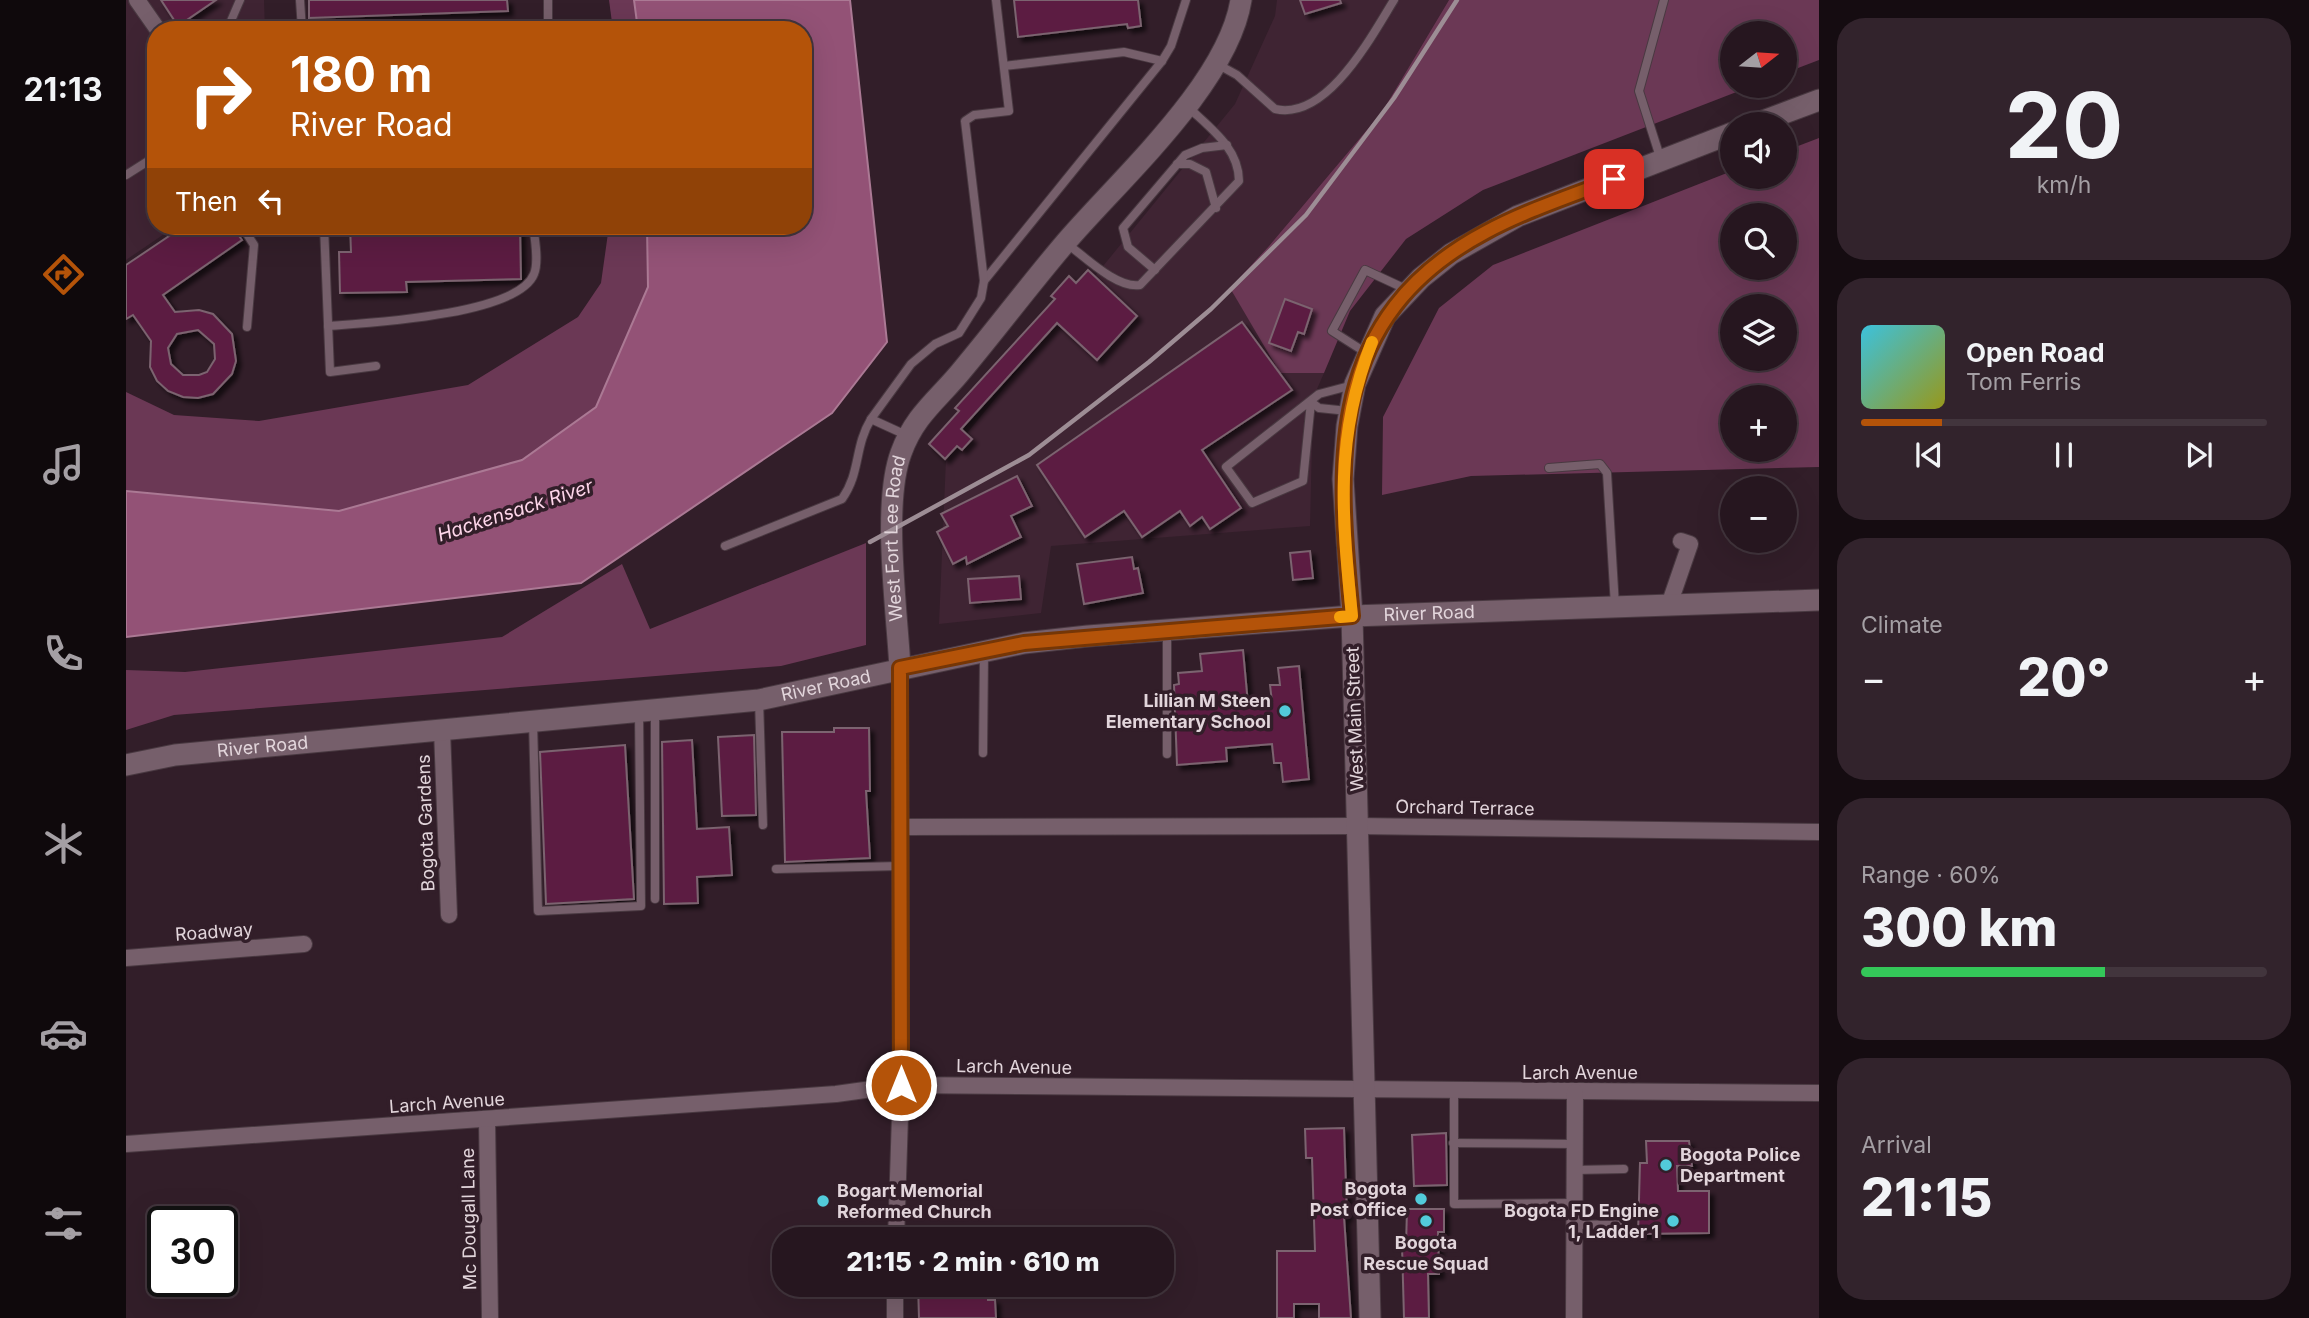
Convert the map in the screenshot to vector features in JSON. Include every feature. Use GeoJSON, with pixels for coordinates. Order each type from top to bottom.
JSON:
{"type":"FeatureCollection","features":[{"type":"Feature","properties":{"kind":"main road","name":"West Fort Lee Road"},"geometry":{"type":"LineString","coordinates":[[900,668],[893,478],[908,436],[926,407],[959,375],[1066,243],[1186,106],[1216,64],[1231,33],[1241,0]]}},
{"type":"Feature","properties":{"kind":"main road"},"geometry":{"type":"LineString","coordinates":[[1787,112],[1819,100]]}},
{"type":"Feature","properties":{"kind":"main road","name":"West Main Street"},"geometry":{"type":"LineString","coordinates":[[1370,1318],[1352,616],[1343,479],[1349,411],[1355,384],[1385,316],[1408,290],[1451,254],[1518,216],[1720,138]]}},
{"type":"Feature","properties":{"kind":"main road","name":"River Road"},"geometry":{"type":"LineString","coordinates":[[126,765],[175,755],[759,700],[840,685],[900,668],[1024,643],[1352,616],[1819,600]]}},
{"type":"Feature","properties":{"kind":"street"},"geometry":{"type":"LineString","coordinates":[[137,0],[152,21]]}},
{"type":"Feature","properties":{"kind":"street"},"geometry":{"type":"LineString","coordinates":[[1669,605],[1690,544],[1681,541]]}},
{"type":"Feature","properties":{"kind":"street","name":"West Fort Lee Road"},"geometry":{"type":"LineString","coordinates":[[896,1227],[901,1085],[900,668]]}},
{"type":"Feature","properties":{"kind":"street","name":"Bogota Gardens"},"geometry":{"type":"LineString","coordinates":[[442,730],[449,915]]}},
{"type":"Feature","properties":{"kind":"street","name":"Orchard Terrace"},"geometry":{"type":"LineString","coordinates":[[900,827],[1358,826],[1819,832]]}},
{"type":"Feature","properties":{"kind":"street","name":"Roadway"},"geometry":{"type":"LineString","coordinates":[[126,958],[304,944]]}},
{"type":"Feature","properties":{"kind":"street","name":"Larch Avenue"},"geometry":{"type":"LineString","coordinates":[[126,1144],[836,1094],[901,1085],[1454,1092],[1819,1093]]}},
{"type":"Feature","properties":{"kind":"street"},"geometry":{"type":"LineString","coordinates":[[1574,1318],[1575,1092]]}},
{"type":"Feature","properties":{"kind":"street","name":"Mc Dougall Lane"},"geometry":{"type":"LineString","coordinates":[[487,1120],[490,1318]]}},
{"type":"Feature","properties":{"kind":"street"},"geometry":{"type":"LineString","coordinates":[[895,1297],[895,1318]]}},
{"type":"Feature","properties":{"kind":"lane"},"geometry":{"type":"LineString","coordinates":[[231,21],[240,0]]}},
{"type":"Feature","properties":{"kind":"lane"},"geometry":{"type":"LineString","coordinates":[[300,0],[301,21]]}},
{"type":"Feature","properties":{"kind":"lane"},"geometry":{"type":"LineString","coordinates":[[548,0],[548,21]]}},
{"type":"Feature","properties":{"kind":"lane"},"geometry":{"type":"LineString","coordinates":[[725,546],[842,499],[854,483],[860,437],[871,419],[911,364],[935,344],[959,333],[981,298],[984,281],[965,121],[974,115],[1009,111],[996,0]]}},
{"type":"Feature","properties":{"kind":"lane"},"geometry":{"type":"LineString","coordinates":[[984,281],[1162,61],[1171,47],[1186,0]]}},
{"type":"Feature","properties":{"kind":"lane"},"geometry":{"type":"LineString","coordinates":[[1216,64],[1237,75],[1275,109],[1296,109],[1328,91],[1361,53],[1394,0]]}},
{"type":"Feature","properties":{"kind":"lane"},"geometry":{"type":"LineString","coordinates":[[1661,160],[1639,91],[1664,0]]}},
{"type":"Feature","properties":{"kind":"lane"},"geometry":{"type":"LineString","coordinates":[[1004,66],[1124,52],[1162,61]]}},
{"type":"Feature","properties":{"kind":"lane"},"geometry":{"type":"LineString","coordinates":[[1066,243],[1125,285],[1140,285],[1216,208],[1239,181],[1238,162],[1227,145],[1186,106]]}},
{"type":"Feature","properties":{"kind":"lane"},"geometry":{"type":"LineString","coordinates":[[1154,270],[1128,247],[1124,228],[1185,155],[1202,148],[1227,145]]}},
{"type":"Feature","properties":{"kind":"lane"},"geometry":{"type":"LineString","coordinates":[[126,175],[147,162]]}},
{"type":"Feature","properties":{"kind":"lane"},"geometry":{"type":"LineString","coordinates":[[1177,164],[1190,164],[1206,172],[1216,208]]}},
{"type":"Feature","properties":{"kind":"lane"},"geometry":{"type":"LineString","coordinates":[[247,235],[254,246],[247,327]]}},
{"type":"Feature","properties":{"kind":"lane"},"geometry":{"type":"LineString","coordinates":[[324,235],[330,372],[376,366]]}},
{"type":"Feature","properties":{"kind":"lane"},"geometry":{"type":"LineString","coordinates":[[328,326],[433,317],[519,293],[535,272],[533,235]]}},
{"type":"Feature","properties":{"kind":"lane"},"geometry":{"type":"LineString","coordinates":[[1368,354],[1332,331],[1365,270],[1408,290]]}},
{"type":"Feature","properties":{"kind":"lane"},"geometry":{"type":"LineString","coordinates":[[1311,402],[1304,481],[1252,503],[1226,467],[1319,394],[1355,384]]}},
{"type":"Feature","properties":{"kind":"lane"},"geometry":{"type":"LineString","coordinates":[[1311,402],[1319,408],[1349,411]]}},
{"type":"Feature","properties":{"kind":"lane"},"geometry":{"type":"LineString","coordinates":[[871,419],[908,436]]}},
{"type":"Feature","properties":{"kind":"lane"},"geometry":{"type":"LineString","coordinates":[[1549,468],[1600,464],[1607,473],[1615,606]]}},
{"type":"Feature","properties":{"kind":"lane"},"geometry":{"type":"LineString","coordinates":[[1167,630],[1167,754]]}},
{"type":"Feature","properties":{"kind":"lane"},"geometry":{"type":"LineString","coordinates":[[983,753],[984,651]]}},
{"type":"Feature","properties":{"kind":"lane"},"geometry":{"type":"LineString","coordinates":[[759,700],[763,825]]}},
{"type":"Feature","properties":{"kind":"lane"},"geometry":{"type":"LineString","coordinates":[[533,722],[538,911],[641,906],[647,712]]}},
{"type":"Feature","properties":{"kind":"lane"},"geometry":{"type":"LineString","coordinates":[[647,712],[655,900]]}},
{"type":"Feature","properties":{"kind":"lane"},"geometry":{"type":"LineString","coordinates":[[776,869],[900,866]]}},
{"type":"Feature","properties":{"kind":"lane"},"geometry":{"type":"LineString","coordinates":[[1454,1092],[1454,1204],[1575,1203]]}},
{"type":"Feature","properties":{"kind":"lane"},"geometry":{"type":"LineString","coordinates":[[1453,1143],[1575,1144]]}},
{"type":"Feature","properties":{"kind":"lane"},"geometry":{"type":"LineString","coordinates":[[1575,1170],[1624,1169]]}},
{"type":"Feature","properties":{"kind":"lane"},"geometry":{"type":"LineString","coordinates":[[1575,1225],[1625,1224]]}},
{"type":"Feature","properties":{"kind":"shaded area"},"geometry":{"type":"Polygon","coordinates":[[[126,0],[264,0],[265,21],[147,21],[147,235],[163,235],[126,260],[126,0]]]}},
{"type":"Feature","properties":{"kind":"shaded area"},"geometry":{"type":"Polygon","coordinates":[[[609,0],[634,0],[637,21],[612,21],[609,0]]]}},
{"type":"Feature","properties":{"kind":"shaded area"},"geometry":{"type":"Polygon","coordinates":[[[1277,0],[1449,0],[1382,112],[1269,246],[1230,287],[1280,373],[1324,373],[1313,398],[1310,526],[1051,546],[1041,613],[939,624],[946,459],[1235,104],[1275,16],[1277,0]]]}},
{"type":"Feature","properties":{"kind":"shaded area"},"geometry":{"type":"Polygon","coordinates":[[[1449,0],[1819,0],[1819,60],[1797,68],[1797,21],[1720,21],[1721,98],[1483,190],[1406,239],[1350,311],[1324,373],[1280,373],[1230,288],[1382,112],[1449,0]]]}},
{"type":"Feature","properties":{"kind":"shaded area"},"geometry":{"type":"Polygon","coordinates":[[[1819,138],[1819,467],[1471,476],[1382,495],[1383,417],[1439,308],[1493,265],[1720,176],[1720,189],[1797,189],[1797,146],[1819,138]]]}},
{"type":"Feature","properties":{"kind":"shaded area"},"geometry":{"type":"Polygon","coordinates":[[[608,235],[647,235],[648,287],[596,407],[522,460],[339,511],[126,491],[126,392],[174,415],[259,421],[468,385],[578,317],[601,283],[608,235]]]}},
{"type":"Feature","properties":{"kind":"shaded area"},"geometry":{"type":"Polygon","coordinates":[[[866,543],[866,645],[781,666],[174,715],[126,730],[126,670],[185,672],[502,637],[622,564],[650,629],[866,543]]]}},
{"type":"Feature","properties":{"kind":"water","name":"Hackensack River"},"geometry":{"type":"Polygon","coordinates":[[[634,0],[850,0],[887,342],[832,413],[581,583],[126,637],[126,491],[339,511],[522,460],[596,407],[648,287],[647,235],[812,235],[812,21],[637,21],[634,0]]]}},
{"type":"Feature","properties":{"kind":"building"},"geometry":{"type":"Polygon","coordinates":[[[161,0],[216,0],[185,21],[175,21],[161,0]]]}},
{"type":"Feature","properties":{"kind":"building"},"geometry":{"type":"Polygon","coordinates":[[[309,0],[507,0],[508,11],[309,18],[309,0]]]}},
{"type":"Feature","properties":{"kind":"building"},"geometry":{"type":"Polygon","coordinates":[[[1014,0],[1138,0],[1141,26],[1128,28],[1127,24],[1018,37],[1014,0]]]}},
{"type":"Feature","properties":{"kind":"building"},"geometry":{"type":"Polygon","coordinates":[[[1300,0],[1340,0],[1341,3],[1305,14],[1300,0]]]}},
{"type":"Feature","properties":{"kind":"building"},"geometry":{"type":"Polygon","coordinates":[[[171,235],[238,235],[242,240],[163,295],[175,312],[199,310],[213,314],[232,334],[236,361],[232,374],[213,394],[198,398],[183,397],[168,391],[157,381],[150,367],[151,341],[133,315],[126,319],[126,265],[171,235]],[[198,330],[177,334],[168,348],[171,364],[183,375],[207,372],[215,359],[214,344],[198,330]]]}},
{"type":"Feature","properties":{"kind":"building"},"geometry":{"type":"Polygon","coordinates":[[[350,235],[520,235],[521,279],[406,282],[407,292],[340,293],[339,252],[351,252],[350,235]]]}},
{"type":"Feature","properties":{"kind":"building"},"geometry":{"type":"Polygon","coordinates":[[[1088,270],[1137,316],[1097,360],[1057,323],[961,429],[972,439],[962,450],[957,446],[945,459],[929,444],[959,411],[955,408],[1055,299],[1051,296],[1069,276],[1076,283],[1088,270]]]}},
{"type":"Feature","properties":{"kind":"building"},"geometry":{"type":"Polygon","coordinates":[[[1285,299],[1312,309],[1304,334],[1298,332],[1291,351],[1269,343],[1285,299]]]}},
{"type":"Feature","properties":{"kind":"building"},"geometry":{"type":"Polygon","coordinates":[[[1242,322],[1292,390],[1202,450],[1241,508],[1210,529],[1202,517],[1190,526],[1180,511],[1142,537],[1124,511],[1085,537],[1037,465],[1242,322]]]}},
{"type":"Feature","properties":{"kind":"building"},"geometry":{"type":"Polygon","coordinates":[[[1017,476],[1032,506],[1011,516],[1021,537],[967,564],[966,557],[953,564],[937,532],[948,526],[941,514],[1017,476]]]}},
{"type":"Feature","properties":{"kind":"building"},"geometry":{"type":"Polygon","coordinates":[[[1310,551],[1313,578],[1293,580],[1290,553],[1310,551]]]}},
{"type":"Feature","properties":{"kind":"building"},"geometry":{"type":"Polygon","coordinates":[[[1132,557],[1134,569],[1138,568],[1143,593],[1084,604],[1077,564],[1132,557]]]}},
{"type":"Feature","properties":{"kind":"building"},"geometry":{"type":"Polygon","coordinates":[[[1019,576],[1021,599],[970,603],[968,579],[1019,576]]]}},
{"type":"Feature","properties":{"kind":"building"},"geometry":{"type":"Polygon","coordinates":[[[1243,650],[1248,704],[1272,702],[1270,685],[1280,685],[1278,668],[1299,666],[1309,779],[1283,782],[1281,763],[1274,763],[1272,744],[1226,748],[1227,761],[1177,765],[1174,685],[1179,684],[1178,673],[1202,671],[1200,654],[1243,650]]]}},
{"type":"Feature","properties":{"kind":"building"},"geometry":{"type":"Polygon","coordinates":[[[834,728],[869,728],[870,791],[866,791],[870,858],[785,862],[782,732],[834,732],[834,728]]]}},
{"type":"Feature","properties":{"kind":"building"},"geometry":{"type":"Polygon","coordinates":[[[754,735],[756,815],[722,816],[718,737],[754,735]]]}},
{"type":"Feature","properties":{"kind":"building"},"geometry":{"type":"Polygon","coordinates":[[[692,740],[697,829],[729,827],[732,875],[697,877],[698,903],[664,904],[662,742],[692,740]]]}},
{"type":"Feature","properties":{"kind":"building"},"geometry":{"type":"Polygon","coordinates":[[[625,745],[634,899],[546,904],[540,752],[625,745]]]}},
{"type":"Feature","properties":{"kind":"building"},"geometry":{"type":"Polygon","coordinates":[[[1344,1128],[1347,1217],[1344,1217],[1351,1318],[1319,1318],[1319,1304],[1294,1304],[1294,1318],[1277,1318],[1277,1251],[1315,1251],[1312,1158],[1306,1158],[1305,1129],[1344,1128]]]}},
{"type":"Feature","properties":{"kind":"building"},"geometry":{"type":"Polygon","coordinates":[[[1446,1133],[1447,1185],[1414,1186],[1412,1135],[1446,1133]]]}},
{"type":"Feature","properties":{"kind":"building"},"geometry":{"type":"Polygon","coordinates":[[[1646,1141],[1689,1141],[1692,1166],[1677,1166],[1678,1191],[1709,1191],[1709,1233],[1638,1234],[1640,1163],[1647,1163],[1646,1141]]]}},
{"type":"Feature","properties":{"kind":"building"},"geometry":{"type":"Polygon","coordinates":[[[1407,1209],[1444,1209],[1444,1232],[1438,1232],[1439,1274],[1428,1274],[1429,1318],[1404,1318],[1402,1246],[1406,1246],[1407,1209]]]}},
{"type":"Feature","properties":{"kind":"building"},"geometry":{"type":"Polygon","coordinates":[[[918,1297],[988,1297],[988,1300],[995,1300],[996,1318],[919,1318],[918,1297]]]}},
{"type":"Feature","properties":{"kind":"railway"},"geometry":{"type":"LineString","coordinates":[[870,542],[1029,455],[1149,362],[1211,309],[1306,215],[1394,98],[1457,0]]}},
{"type":"Feature","properties":{"kind":"slow traffic"},"geometry":{"type":"LineString","coordinates":[[1340,617],[1352,616],[1344,524],[1343,479],[1347,426],[1355,384],[1372,342]]}},
{"type":"Feature","properties":{"kind":"place","name":"Lillian M Steen Elementary School"},"geometry":{"type":"Point","coordinates":[1285,711]}},
{"type":"Feature","properties":{"kind":"place","name":"Bogota Police Department"},"geometry":{"type":"Point","coordinates":[1666,1165]}},
{"type":"Feature","properties":{"kind":"place","name":"Bogota Post Office"},"geometry":{"type":"Point","coordinates":[1421,1199]}},
{"type":"Feature","properties":{"kind":"place","name":"Bogart Memorial Reformed Church"},"geometry":{"type":"Point","coordinates":[823,1201]}},
{"type":"Feature","properties":{"kind":"place","name":"Bogota Rescue Squad"},"geometry":{"type":"Point","coordinates":[1426,1221]}},
{"type":"Feature","properties":{"kind":"place","name":"Bogota FD Engine 1, Ladder 1"},"geometry":{"type":"Point","coordinates":[1673,1221]}},
{"type":"Feature","properties":{"kind":"route"},"geometry":{"type":"LineString","coordinates":[[901,1085],[900,668],[1024,643],[1352,616],[1344,524],[1343,479],[1347,426],[1355,384],[1385,316],[1420,278],[1484,233],[1518,216],[1614,179]]}}]}
